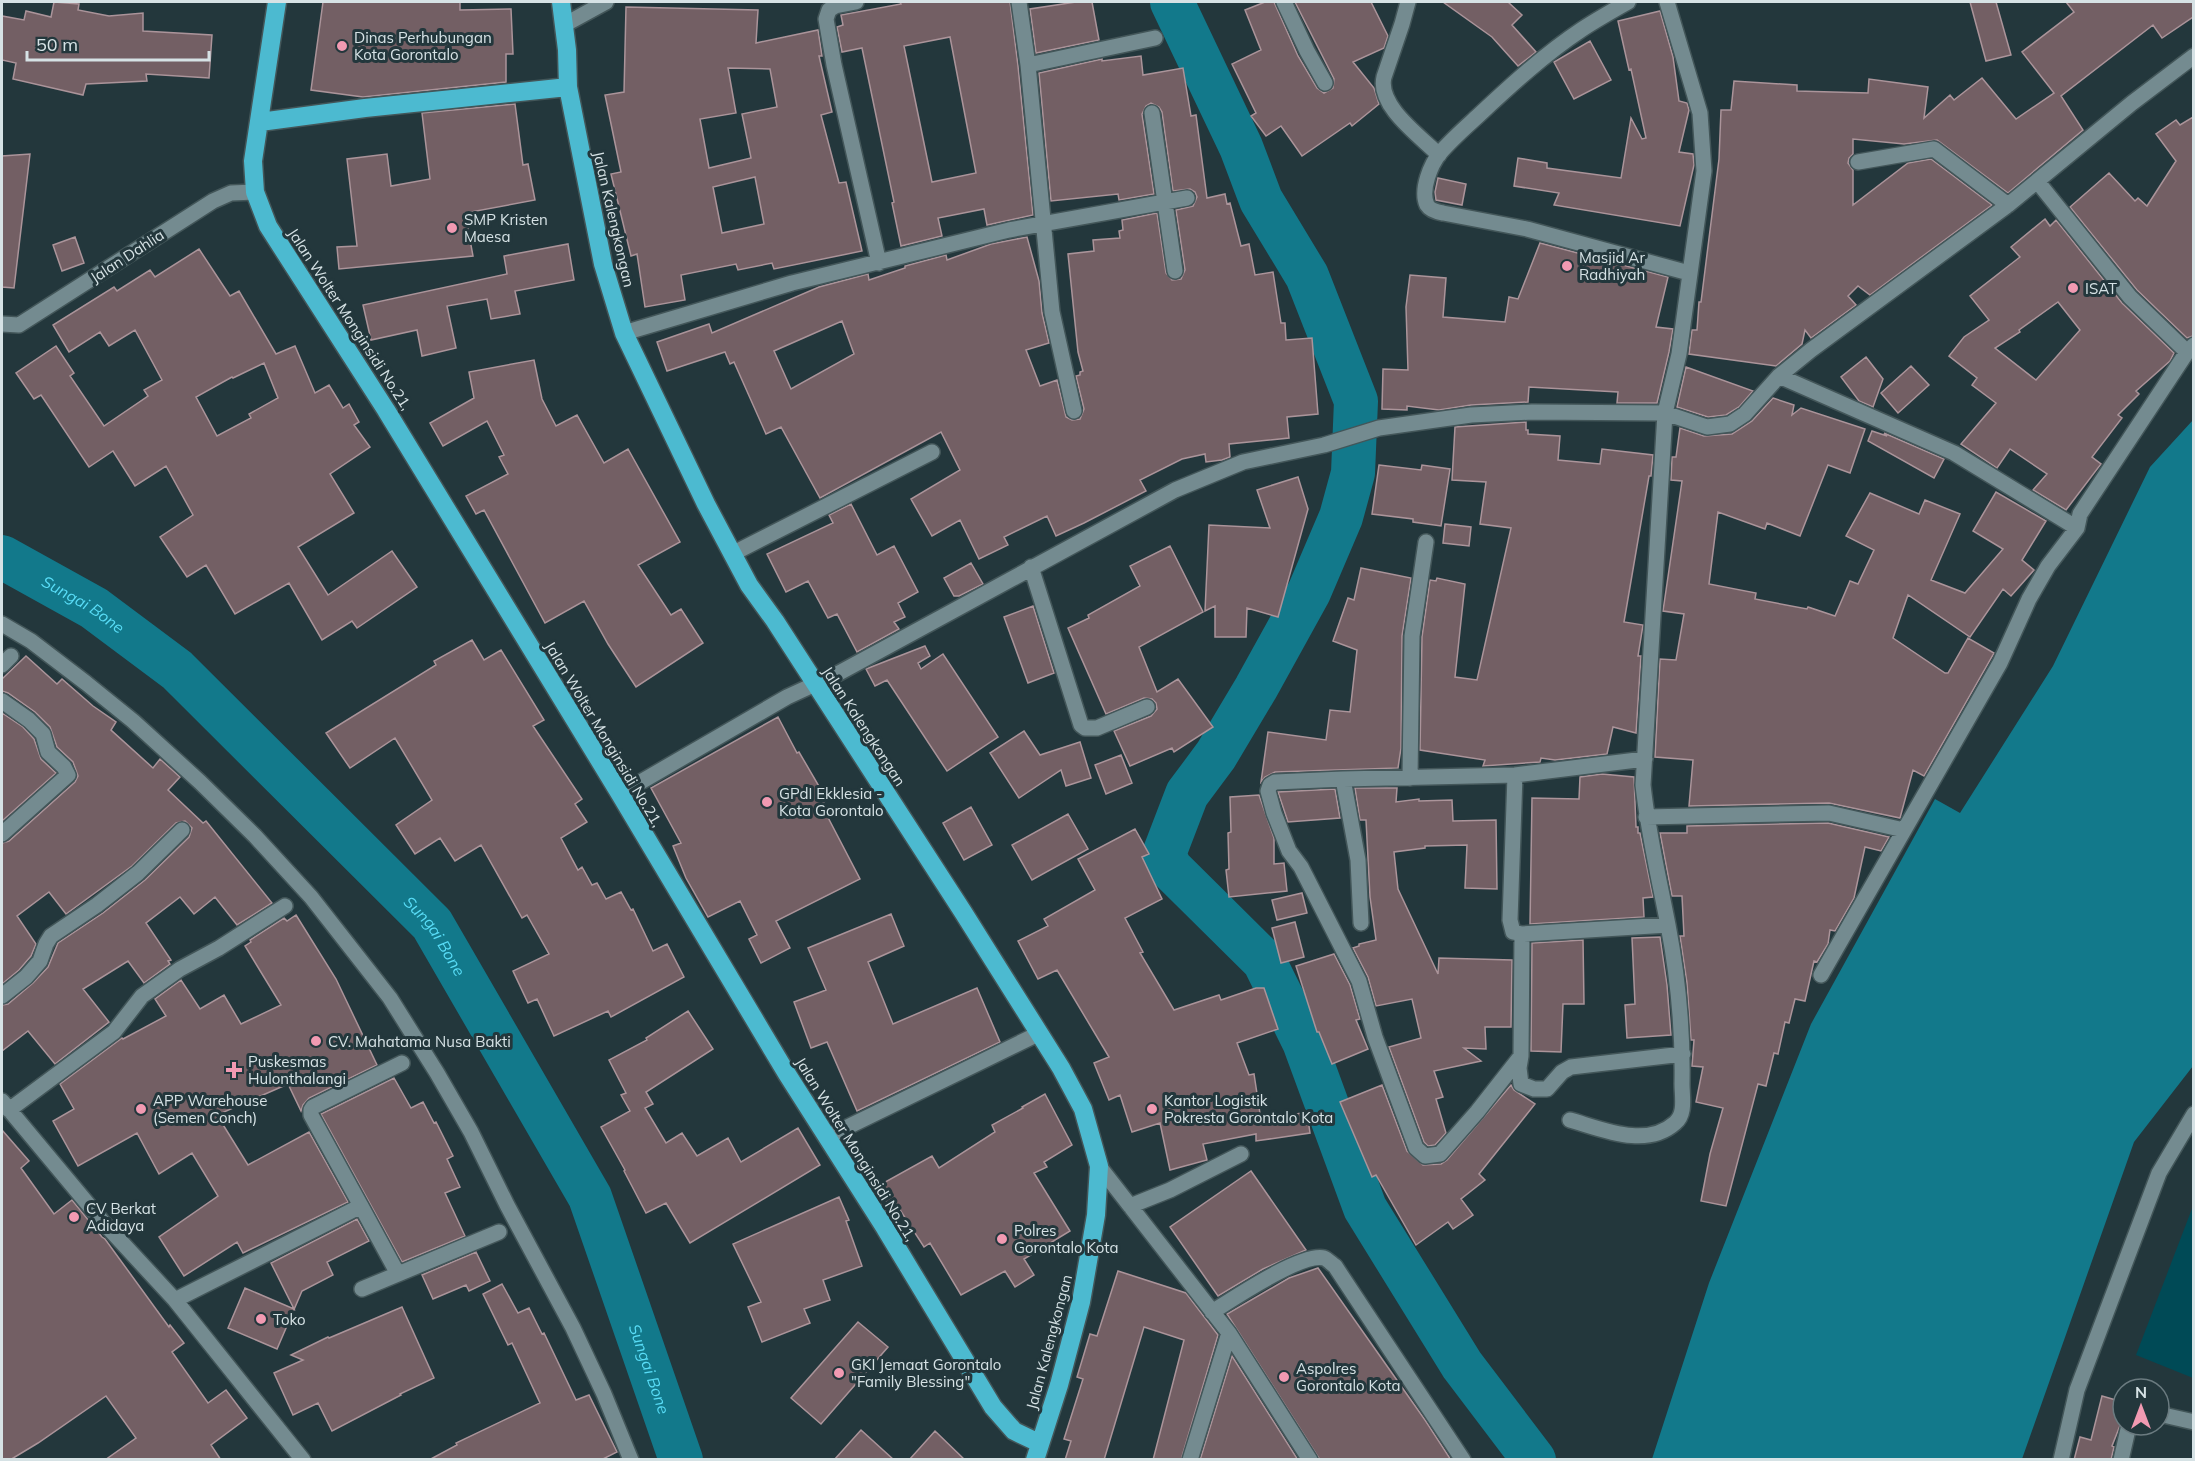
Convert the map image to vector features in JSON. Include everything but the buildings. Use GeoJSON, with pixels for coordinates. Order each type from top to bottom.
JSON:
{"type":"FeatureCollection","features":[{"type":"Feature","properties":{"kind":"highway","name":"Jalan Wolter Monginsidi No.21,"},"geometry":{"type":"LineString","coordinates":[[277,2],[253,161],[255,192],[268,226],[386,410],[781,1064],[891,1238],[993,1407],[1014,1431],[1037,1451]]}},
{"type":"Feature","properties":{"kind":"highway","name":"Jalan Kalengkongan"},"geometry":{"type":"LineString","coordinates":[[561,2],[567,50],[568,87],[603,264],[624,333],[689,471],[749,585],[816,684],[1040,1033],[1083,1109],[1099,1166],[1096,1215],[1081,1302],[1059,1385],[1037,1451]]}},
{"type":"Feature","properties":{"kind":"highway"},"geometry":{"type":"LineString","coordinates":[[260,122],[365,108],[568,87]]}},
{"type":"Feature","properties":{"kind":"street"},"geometry":{"type":"LineString","coordinates":[[564,25],[606,2]]}},
{"type":"Feature","properties":{"kind":"street"},"geometry":{"type":"LineString","coordinates":[[856,2],[835,6],[829,10],[826,19],[834,65],[879,263]]}},
{"type":"Feature","properties":{"kind":"street"},"geometry":{"type":"LineString","coordinates":[[1019,2],[1045,224],[1052,312],[1074,411]]}},
{"type":"Feature","properties":{"kind":"street"},"geometry":{"type":"LineString","coordinates":[[1284,2],[1306,51],[1325,83]]}},
{"type":"Feature","properties":{"kind":"street"},"geometry":{"type":"LineString","coordinates":[[1408,2],[1384,77],[1383,94],[1390,107],[1439,154]]}},
{"type":"Feature","properties":{"kind":"street"},"geometry":{"type":"LineString","coordinates":[[1628,2],[1553,50],[1439,154],[1426,185],[1427,205],[1432,210],[1527,229],[1689,273]]}},
{"type":"Feature","properties":{"kind":"street"},"geometry":{"type":"LineString","coordinates":[[1570,1120],[1623,1135],[1642,1136],[1661,1133],[1677,1122],[1682,1111],[1683,1054],[1668,925],[1646,816],[1643,785],[1665,413],[1679,354],[1704,171],[1700,113],[1667,2]]}},
{"type":"Feature","properties":{"kind":"street"},"geometry":{"type":"LineString","coordinates":[[1028,65],[1155,38]]}},
{"type":"Feature","properties":{"kind":"street"},"geometry":{"type":"LineString","coordinates":[[620,794],[787,697],[816,684],[1174,490],[1243,462],[1324,445],[1379,428],[1471,415],[1532,412],[1665,413],[1707,427],[1730,424],[1745,414],[1779,376],[1811,350],[2008,205],[2193,56]]}},
{"type":"Feature","properties":{"kind":"street"},"geometry":{"type":"LineString","coordinates":[[1152,113],[1175,271]]}},
{"type":"Feature","properties":{"kind":"street"},"geometry":{"type":"LineString","coordinates":[[1858,162],[1934,149],[2008,205]]}},
{"type":"Feature","properties":{"kind":"street"},"geometry":{"type":"LineString","coordinates":[[1821,975],[2000,663],[2029,599],[2048,566],[2077,528],[2080,514],[2086,504],[2190,348],[2130,297],[2037,181]]}},
{"type":"Feature","properties":{"kind":"street","name":"Jalan Dahlia"},"geometry":{"type":"LineString","coordinates":[[2,324],[20,325],[213,201],[231,193],[255,192]]}},
{"type":"Feature","properties":{"kind":"street"},"geometry":{"type":"LineString","coordinates":[[624,333],[792,283],[1009,230],[1187,198]]}},
{"type":"Feature","properties":{"kind":"street"},"geometry":{"type":"LineString","coordinates":[[1779,376],[1954,453],[2077,528]]}},
{"type":"Feature","properties":{"kind":"street"},"geometry":{"type":"LineString","coordinates":[[732,554],[932,452]]}},
{"type":"Feature","properties":{"kind":"street"},"geometry":{"type":"LineString","coordinates":[[1410,777],[1412,636],[1426,542]]}},
{"type":"Feature","properties":{"kind":"street"},"geometry":{"type":"LineString","coordinates":[[1031,567],[1081,725],[1085,728],[1097,728],[1147,707]]}},
{"type":"Feature","properties":{"kind":"street"},"geometry":{"type":"LineString","coordinates":[[2,624],[31,641],[86,683],[133,721],[200,782],[255,836],[311,897],[390,998],[471,1132],[573,1328],[604,1394],[631,1460]]}},
{"type":"Feature","properties":{"kind":"street"},"geometry":{"type":"LineString","coordinates":[[2,701],[29,720],[43,734],[48,752],[64,767],[68,775],[2,834]]}},
{"type":"Feature","properties":{"kind":"street"},"geometry":{"type":"LineString","coordinates":[[1521,1056],[1440,1154],[1425,1156],[1416,1148],[1375,1036],[1359,981],[1301,867],[1289,851],[1274,813],[1268,791],[1270,785],[1275,782],[1343,779],[1515,775],[1645,759]]}},
{"type":"Feature","properties":{"kind":"street"},"geometry":{"type":"LineString","coordinates":[[1515,775],[1510,927],[1513,932],[1522,934],[1668,925]]}},
{"type":"Feature","properties":{"kind":"street"},"geometry":{"type":"LineString","coordinates":[[1343,779],[1358,860],[1361,923]]}},
{"type":"Feature","properties":{"kind":"street"},"geometry":{"type":"LineString","coordinates":[[1646,816],[1829,813],[1904,830]]}},
{"type":"Feature","properties":{"kind":"street"},"geometry":{"type":"LineString","coordinates":[[2,996],[26,977],[40,961],[51,936],[97,905],[138,873],[182,830]]}},
{"type":"Feature","properties":{"kind":"street"},"geometry":{"type":"LineString","coordinates":[[285,906],[219,948],[180,969],[142,996],[114,1032],[5,1105],[102,1221],[175,1299],[303,1460]]}},
{"type":"Feature","properties":{"kind":"street"},"geometry":{"type":"LineString","coordinates":[[1522,934],[1519,1068],[1521,1084],[1534,1089],[1547,1089],[1562,1072],[1571,1067],[1683,1054]]}},
{"type":"Feature","properties":{"kind":"street"},"geometry":{"type":"LineString","coordinates":[[827,1137],[1040,1033]]}},
{"type":"Feature","properties":{"kind":"street"},"geometry":{"type":"LineString","coordinates":[[398,1274],[311,1115],[311,1110],[402,1063]]}},
{"type":"Feature","properties":{"kind":"street"},"geometry":{"type":"LineString","coordinates":[[2061,1460],[2077,1390],[2159,1173],[2193,1114]]}},
{"type":"Feature","properties":{"kind":"street"},"geometry":{"type":"LineString","coordinates":[[1130,1206],[1170,1190],[1241,1154]]}},
{"type":"Feature","properties":{"kind":"street"},"geometry":{"type":"LineString","coordinates":[[1099,1166],[1229,1333],[1310,1460]]}},
{"type":"Feature","properties":{"kind":"street"},"geometry":{"type":"LineString","coordinates":[[175,1299],[361,1206]]}},
{"type":"Feature","properties":{"kind":"street"},"geometry":{"type":"LineString","coordinates":[[362,1289],[499,1232]]}},
{"type":"Feature","properties":{"kind":"street"},"geometry":{"type":"LineString","coordinates":[[1212,1312],[1292,1264],[1311,1258],[1324,1258],[1335,1266],[1463,1460]]}},
{"type":"Feature","properties":{"kind":"street"},"geometry":{"type":"LineString","coordinates":[[1190,1460],[1229,1333]]}},
{"type":"Feature","properties":{"kind":"street"},"geometry":{"type":"LineString","coordinates":[[2171,1417],[2193,1422]]}},
{"type":"Feature","properties":{"kind":"street"},"geometry":{"type":"LineString","coordinates":[[2121,1460],[2126,1437]]}},
{"type":"Feature","properties":{"kind":"shaded area"},"geometry":{"type":"Polygon","coordinates":[[[2193,420],[2193,1066],[2134,1142],[2022,1459],[1652,1459],[1709,1283],[1811,1024],[1935,799],[1960,813],[2053,666],[2150,467],[2193,420]]]}},
{"type":"Feature","properties":{"kind":"shaded area"},"geometry":{"type":"Polygon","coordinates":[[[2193,1206],[2193,1378],[2136,1355],[2193,1206]]]}},
{"type":"Feature","properties":{"kind":"waterway"},"geometry":{"type":"LineString","coordinates":[[1172,2],[1241,147],[1261,200],[1307,276],[1356,401],[1353,473],[1341,517],[1309,592],[1256,688],[1216,755],[1187,794],[1164,854],[1170,868],[1264,961],[1304,1042],[1365,1208],[1462,1365],[1534,1460]]}},
{"type":"Feature","properties":{"kind":"waterway","name":"Sungai Bone"},"geometry":{"type":"LineString","coordinates":[[2,557],[94,608],[177,670],[432,924],[590,1197],[681,1460]]}},
{"type":"Feature","properties":{"kind":"place","name":"Dinas Perhubungan Kota Gorontalo"},"geometry":{"type":"Point","coordinates":[342,46]}},
{"type":"Feature","properties":{"kind":"place","name":"SMP Kristen Maesa"},"geometry":{"type":"Point","coordinates":[452,228]}},
{"type":"Feature","properties":{"kind":"place","name":"Masjid Ar Radhiyah"},"geometry":{"type":"Point","coordinates":[1567,266]}},
{"type":"Feature","properties":{"kind":"place","name":"ISAT"},"geometry":{"type":"Point","coordinates":[2073,288]}},
{"type":"Feature","properties":{"kind":"place","name":"GPdI Ekklesia - Kota Gorontalo"},"geometry":{"type":"Point","coordinates":[767,802]}},
{"type":"Feature","properties":{"kind":"place","name":"CV. Mahatama Nusa Bakti"},"geometry":{"type":"Point","coordinates":[316,1041]}},
{"type":"Feature","properties":{"kind":"place","name":"Puskesmas Hulonthalangi"},"geometry":{"type":"Point","coordinates":[234,1070]}},
{"type":"Feature","properties":{"kind":"place","name":"APP Warehouse (Semen Conch)"},"geometry":{"type":"Point","coordinates":[141,1109]}},
{"type":"Feature","properties":{"kind":"place","name":"Kantor Logistik Pokresta Gorontalo Kota"},"geometry":{"type":"Point","coordinates":[1152,1109]}},
{"type":"Feature","properties":{"kind":"place","name":"CV Berkat Adidaya"},"geometry":{"type":"Point","coordinates":[74,1217]}},
{"type":"Feature","properties":{"kind":"place","name":"Polres Gorontalo Kota"},"geometry":{"type":"Point","coordinates":[1002,1239]}},
{"type":"Feature","properties":{"kind":"place","name":"Toko"},"geometry":{"type":"Point","coordinates":[261,1319]}},
{"type":"Feature","properties":{"kind":"place","name":"GKI Jemaat Gorontalo \"Family Blessing\""},"geometry":{"type":"Point","coordinates":[839,1373]}},
{"type":"Feature","properties":{"kind":"place","name":"Aspolres Gorontalo Kota"},"geometry":{"type":"Point","coordinates":[1284,1377]}}]}
